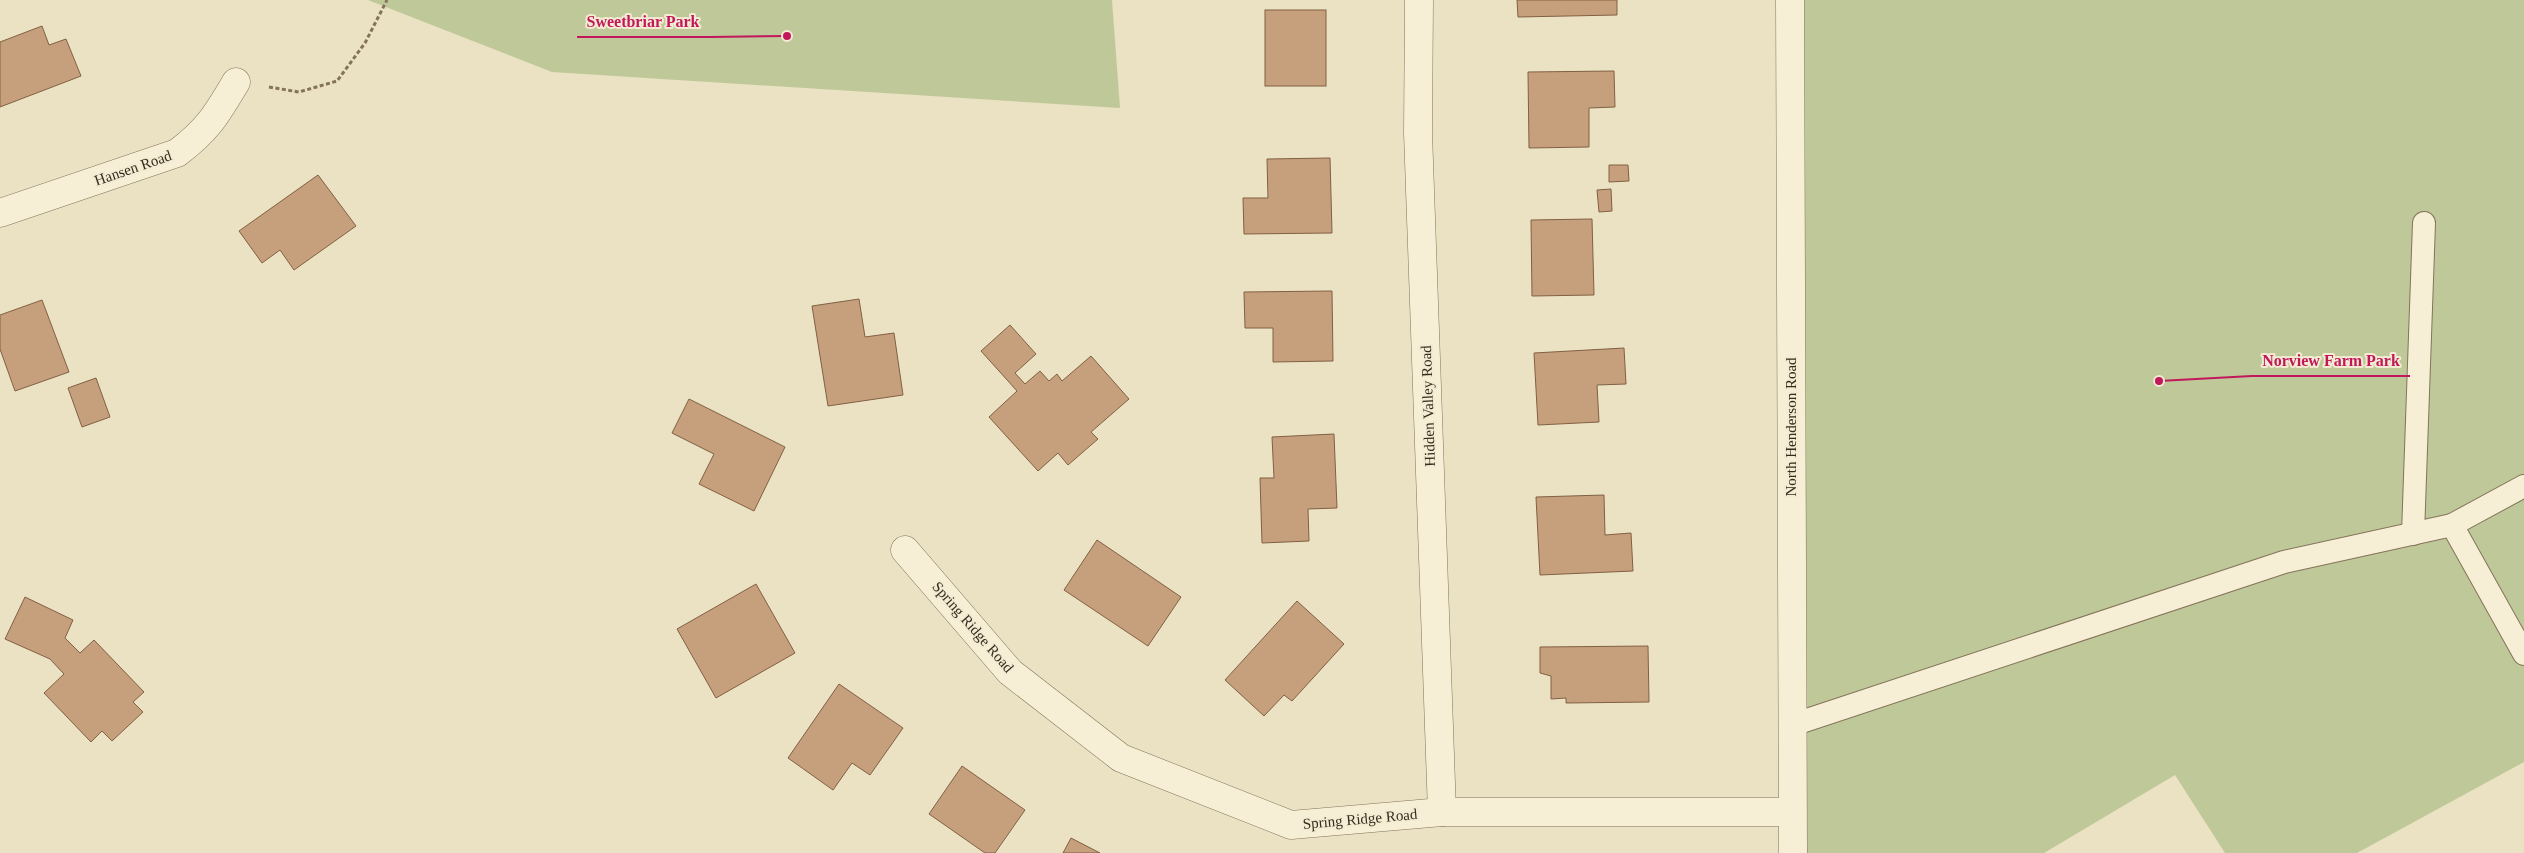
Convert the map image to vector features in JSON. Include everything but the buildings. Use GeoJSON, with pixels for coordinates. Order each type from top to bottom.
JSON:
{"type":"FeatureCollection","features":[{"type":"Feature","properties":{"kind":"street","name":"Hidden Valley Road"},"geometry":{"type":"LineString","coordinates":[[1418,0],[1418,133],[1442,812]]}},
{"type":"Feature","properties":{"kind":"street","name":"North Henderson Road"},"geometry":{"type":"LineString","coordinates":[[1790,0],[1791,812],[1793,853]]}},
{"type":"Feature","properties":{"kind":"street","name":"Hansen Road"},"geometry":{"type":"LineString","coordinates":[[0,213],[177,154],[200,136],[219,111],[236,82]]}},
{"type":"Feature","properties":{"kind":"street","name":"Spring Ridge Road"},"geometry":{"type":"LineString","coordinates":[[906,550],[1010,672],[1121,758],[1291,825],[1442,812],[1791,812]]}},
{"type":"Feature","properties":{"kind":"lane"},"geometry":{"type":"LineString","coordinates":[[2413,534],[2424,223]]}},
{"type":"Feature","properties":{"kind":"lane"},"geometry":{"type":"LineString","coordinates":[[1792,725],[2284,562],[2452,526],[2524,486]]}},
{"type":"Feature","properties":{"kind":"lane"},"geometry":{"type":"LineString","coordinates":[[2452,526],[2524,654]]}},
{"type":"Feature","properties":{"kind":"path"},"geometry":{"type":"LineString","coordinates":[[236,82],[299,92],[337,80],[365,43],[387,0]]}},
{"type":"Feature","properties":{"kind":"green space"},"geometry":{"type":"Polygon","coordinates":[[[368,0],[1112,0],[1120,108],[552,72],[368,0]]]}},
{"type":"Feature","properties":{"kind":"green space"},"geometry":{"type":"Polygon","coordinates":[[[1792,0],[2524,0],[2524,762],[2357,853],[2225,853],[2175,775],[2044,853],[1797,853],[1792,0]]]}},
{"type":"Feature","properties":{"kind":"place","name":"Sweetbriar Park"},"geometry":{"type":"Point","coordinates":[787,36]}},
{"type":"Feature","properties":{"kind":"place","name":"Norview Farm Park"},"geometry":{"type":"Point","coordinates":[2159,381]}}]}
